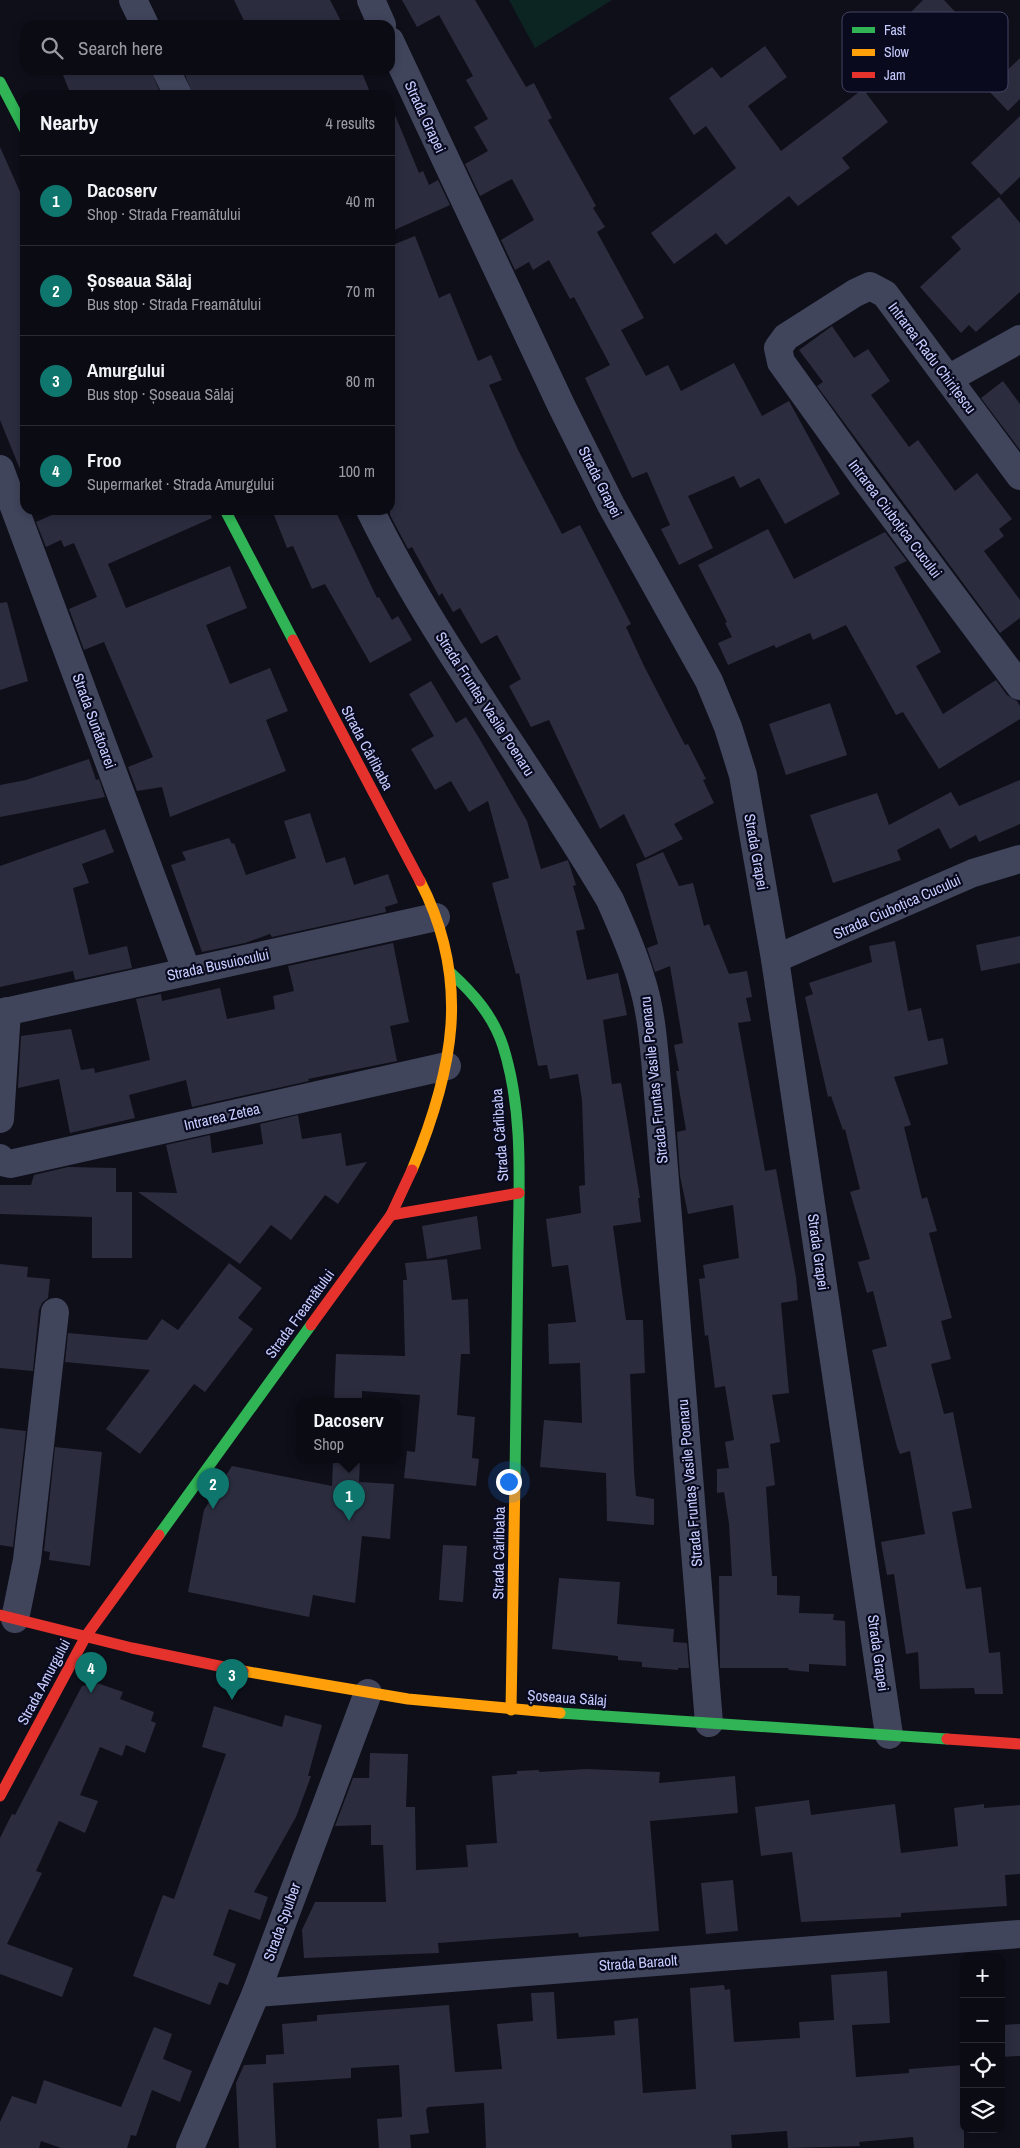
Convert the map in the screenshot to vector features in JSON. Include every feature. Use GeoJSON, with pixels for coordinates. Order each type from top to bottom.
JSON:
{"type":"FeatureCollection","features":[{"type":"Feature","properties":{"kind":"street"},"geometry":{"type":"LineString","coordinates":[[134,0],[143,20]]}},
{"type":"Feature","properties":{"kind":"street"},"geometry":{"type":"LineString","coordinates":[[371,0],[380,20]]}},
{"type":"Feature","properties":{"kind":"street","name":"Strada Grapei"},"geometry":{"type":"LineString","coordinates":[[395,52],[561,405],[611,505],[709,681],[728,727],[743,775],[775,959],[889,1735]]}},
{"type":"Feature","properties":{"kind":"street"},"geometry":{"type":"LineString","coordinates":[[168,75],[176,90]]}},
{"type":"Feature","properties":{"kind":"street"},"geometry":{"type":"LineString","coordinates":[[0,82],[20,120]]}},
{"type":"Feature","properties":{"kind":"street","name":"Intrarea Radu Chirițescu"},"geometry":{"type":"LineString","coordinates":[[778,348],[786,337],[855,293],[870,286],[885,294],[1020,476]]}},
{"type":"Feature","properties":{"kind":"street"},"geometry":{"type":"LineString","coordinates":[[948,379],[1020,340]]}},
{"type":"Feature","properties":{"kind":"street","name":"Intrarea Ciuboțica Cucului"},"geometry":{"type":"LineString","coordinates":[[778,348],[781,362],[863,476],[1020,686]]}},
{"type":"Feature","properties":{"kind":"street","name":"Strada Sunătoarei"},"geometry":{"type":"LineString","coordinates":[[0,469],[187,972]]}},
{"type":"Feature","properties":{"kind":"street","name":"Strada Cârlibaba"},"geometry":{"type":"LineString","coordinates":[[228,515],[422,884],[436,917],[451,973],[468,986],[484,1005],[500,1036],[509,1071],[518,1129],[519,1193],[511,1710]]}},
{"type":"Feature","properties":{"kind":"street","name":"Strada Fruntaș Vasile Poenaru"},"geometry":{"type":"LineString","coordinates":[[372,515],[397,566],[610,900],[628,938],[643,984],[652,1029],[657,1082],[709,1723]]}},
{"type":"Feature","properties":{"kind":"street","name":"Strada Ciuboțica Cucului"},"geometry":{"type":"LineString","coordinates":[[775,959],[973,873],[1020,858]]}},
{"type":"Feature","properties":{"kind":"street","name":"Strada Busuiocului"},"geometry":{"type":"LineString","coordinates":[[3,1012],[436,917]]}},
{"type":"Feature","properties":{"kind":"street","name":"Strada Freamătului"},"geometry":{"type":"LineString","coordinates":[[86,1636],[391,1215],[427,1134],[448,1066],[453,1018],[451,973]]}},
{"type":"Feature","properties":{"kind":"street"},"geometry":{"type":"LineString","coordinates":[[0,1119],[3,1012]]}},
{"type":"Feature","properties":{"kind":"street","name":"Intrarea Zetea"},"geometry":{"type":"LineString","coordinates":[[0,1158],[2,1162],[10,1164],[448,1066]]}},
{"type":"Feature","properties":{"kind":"street"},"geometry":{"type":"LineString","coordinates":[[391,1215],[519,1193]]}},
{"type":"Feature","properties":{"kind":"street"},"geometry":{"type":"LineString","coordinates":[[8,1617],[27,1560],[56,1312]]}},
{"type":"Feature","properties":{"kind":"street","name":"Șoseaua Sălaj"},"geometry":{"type":"LineString","coordinates":[[8,1617],[241,1671],[368,1693],[458,1705],[1020,1744]]}},
{"type":"Feature","properties":{"kind":"street","name":"Strada Amurgului"},"geometry":{"type":"LineString","coordinates":[[0,1796],[86,1636]]}},
{"type":"Feature","properties":{"kind":"street","name":"Strada Spulber"},"geometry":{"type":"LineString","coordinates":[[190,2148],[256,1993],[368,1693]]}},
{"type":"Feature","properties":{"kind":"street","name":"Strada Baraolt"},"geometry":{"type":"LineString","coordinates":[[256,1993],[1020,1934]]}},
{"type":"Feature","properties":{"kind":"green space"},"geometry":{"type":"Polygon","coordinates":[[[509,0],[612,0],[535,48],[509,0]]]}},
{"type":"Feature","properties":{"kind":"building"},"geometry":{"type":"Polygon","coordinates":[[[234,0],[330,0],[340,20],[244,20],[234,0]]]}},
{"type":"Feature","properties":{"kind":"building"},"geometry":{"type":"Polygon","coordinates":[[[402,0],[475,0],[526,87],[534,83],[552,118],[548,120],[596,206],[593,208],[605,227],[597,232],[644,318],[621,330],[646,376],[668,365],[681,391],[734,363],[762,416],[789,401],[840,494],[785,524],[759,478],[740,488],[734,476],[688,496],[713,548],[679,565],[661,529],[670,525],[647,472],[632,478],[585,378],[610,365],[574,297],[570,299],[549,260],[533,270],[529,262],[515,270],[501,240],[534,220],[512,179],[480,196],[465,164],[488,151],[474,127],[488,119],[466,80],[473,76],[439,15],[417,27],[402,0]]]}},
{"type":"Feature","properties":{"kind":"building"},"geometry":{"type":"Polygon","coordinates":[[[923,0],[944,0],[955,12],[911,12],[923,0]]]}},
{"type":"Feature","properties":{"kind":"building"},"geometry":{"type":"Polygon","coordinates":[[[765,46],[787,77],[748,106],[781,151],[859,92],[865,92],[888,122],[842,158],[850,168],[798,206],[789,196],[726,245],[716,233],[674,264],[651,233],[736,168],[706,126],[694,135],[669,98],[712,67],[721,78],[765,46]]]}},
{"type":"Feature","properties":{"kind":"building"},"geometry":{"type":"Polygon","coordinates":[[[1020,58],[1020,99],[1008,111],[990,92],[1008,92],[1008,69],[1020,58]]]}},
{"type":"Feature","properties":{"kind":"building"},"geometry":{"type":"Polygon","coordinates":[[[63,75],[153,75],[159,90],[69,90],[63,75]]]}},
{"type":"Feature","properties":{"kind":"building"},"geometry":{"type":"Polygon","coordinates":[[[185,75],[363,75],[369,90],[191,90],[185,75]]]}},
{"type":"Feature","properties":{"kind":"building"},"geometry":{"type":"Polygon","coordinates":[[[395,115],[419,173],[423,171],[429,185],[438,180],[450,205],[395,230],[395,115]]]}},
{"type":"Feature","properties":{"kind":"building"},"geometry":{"type":"Polygon","coordinates":[[[1020,116],[1020,177],[1001,195],[971,163],[1020,116]]]}},
{"type":"Feature","properties":{"kind":"building"},"geometry":{"type":"Polygon","coordinates":[[[0,147],[20,192],[20,469],[0,420],[0,147]]]}},
{"type":"Feature","properties":{"kind":"building"},"geometry":{"type":"Polygon","coordinates":[[[999,197],[1020,223],[1020,292],[976,332],[969,325],[961,333],[920,287],[961,249],[951,237],[999,197]]]}},
{"type":"Feature","properties":{"kind":"building"},"geometry":{"type":"Polygon","coordinates":[[[415,236],[439,298],[450,293],[478,361],[491,355],[502,380],[489,385],[518,450],[562,534],[580,525],[631,624],[626,627],[644,666],[685,745],[688,744],[706,779],[703,780],[714,803],[674,824],[683,839],[645,858],[624,814],[600,829],[549,720],[531,727],[509,686],[521,679],[497,635],[481,644],[460,608],[453,612],[442,593],[439,596],[412,547],[408,549],[390,515],[395,515],[395,244],[415,236]]]}},
{"type":"Feature","properties":{"kind":"building"},"geometry":{"type":"Polygon","coordinates":[[[832,326],[854,358],[868,349],[890,381],[871,395],[909,447],[918,440],[955,491],[977,473],[1012,519],[999,529],[1004,536],[984,551],[1020,600],[1020,618],[1000,633],[817,386],[823,382],[799,350],[832,326]]]}},
{"type":"Feature","properties":{"kind":"building"},"geometry":{"type":"Polygon","coordinates":[[[1003,381],[1020,404],[1020,450],[981,398],[1003,381]]]}},
{"type":"Feature","properties":{"kind":"building"},"geometry":{"type":"Polygon","coordinates":[[[52,515],[211,515],[212,518],[108,564],[126,608],[230,566],[247,608],[206,625],[230,684],[270,668],[288,711],[266,720],[286,771],[170,817],[162,787],[137,791],[128,767],[153,757],[104,642],[84,650],[69,609],[97,597],[74,543],[64,547],[61,540],[46,547],[36,522],[52,515]]]}},
{"type":"Feature","properties":{"kind":"building"},"geometry":{"type":"Polygon","coordinates":[[[274,515],[337,515],[377,598],[379,597],[392,620],[398,616],[412,640],[370,663],[325,584],[312,589],[293,546],[287,548],[274,515]]]}},
{"type":"Feature","properties":{"kind":"building"},"geometry":{"type":"Polygon","coordinates":[[[768,529],[794,579],[885,532],[907,561],[894,567],[941,652],[916,666],[943,714],[996,680],[1007,695],[1017,701],[1020,706],[1020,719],[939,769],[903,712],[896,715],[846,625],[813,640],[810,633],[776,648],[774,645],[728,665],[718,643],[732,637],[725,623],[727,622],[698,565],[768,529]]]}},
{"type":"Feature","properties":{"kind":"building"},"geometry":{"type":"Polygon","coordinates":[[[7,602],[28,681],[0,690],[0,603],[7,602]]]}},
{"type":"Feature","properties":{"kind":"building"},"geometry":{"type":"Polygon","coordinates":[[[431,681],[456,723],[466,717],[479,738],[527,821],[541,869],[568,860],[576,885],[573,886],[585,929],[576,931],[587,980],[618,973],[627,1015],[603,1020],[612,1084],[621,1083],[640,1198],[638,1198],[641,1222],[613,1226],[626,1320],[643,1320],[645,1373],[630,1374],[634,1472],[636,1496],[654,1499],[654,1525],[607,1521],[606,1473],[540,1467],[544,1420],[582,1423],[580,1363],[549,1364],[548,1324],[576,1322],[568,1265],[552,1267],[546,1219],[581,1213],[579,1186],[585,1185],[582,1100],[578,1074],[550,1079],[547,1065],[538,1066],[519,973],[516,974],[492,883],[509,878],[488,801],[469,812],[451,781],[435,790],[411,749],[434,736],[409,694],[431,681]]]}},
{"type":"Feature","properties":{"kind":"building"},"geometry":{"type":"Polygon","coordinates":[[[830,703],[847,755],[786,775],[769,724],[830,703]]]}},
{"type":"Feature","properties":{"kind":"building"},"geometry":{"type":"Polygon","coordinates":[[[89,759],[96,780],[99,779],[105,797],[0,817],[0,785],[26,780],[89,759]]]}},
{"type":"Feature","properties":{"kind":"building"},"geometry":{"type":"Polygon","coordinates":[[[1020,780],[1020,824],[979,842],[976,835],[950,849],[939,828],[897,850],[901,860],[833,883],[810,815],[877,793],[889,825],[951,792],[959,806],[1020,780]]]}},
{"type":"Feature","properties":{"kind":"building"},"geometry":{"type":"Polygon","coordinates":[[[310,813],[326,863],[345,857],[354,885],[388,874],[398,903],[385,907],[386,912],[272,937],[270,934],[245,943],[202,952],[171,865],[186,860],[182,852],[229,838],[232,844],[234,843],[246,875],[296,858],[284,821],[310,813]]]}},
{"type":"Feature","properties":{"kind":"building"},"geometry":{"type":"Polygon","coordinates":[[[105,829],[114,852],[82,864],[89,883],[73,888],[89,955],[127,946],[132,968],[75,980],[73,971],[0,987],[0,866],[105,829]]]}},
{"type":"Feature","properties":{"kind":"building"},"geometry":{"type":"Polygon","coordinates":[[[663,852],[679,886],[693,883],[704,926],[709,924],[729,974],[747,971],[752,997],[746,998],[751,1021],[738,1023],[765,1171],[776,1169],[796,1277],[798,1300],[781,1303],[789,1393],[772,1395],[780,1442],[770,1444],[775,1485],[766,1487],[772,1576],[777,1576],[777,1595],[800,1596],[799,1613],[834,1614],[833,1620],[845,1621],[846,1666],[809,1664],[809,1672],[789,1670],[788,1668],[720,1668],[719,1576],[732,1576],[729,1524],[724,1492],[717,1493],[717,1469],[729,1468],[725,1442],[734,1440],[725,1386],[715,1388],[708,1335],[705,1336],[699,1279],[705,1278],[703,1265],[739,1258],[733,1205],[688,1214],[680,1176],[677,1132],[686,1130],[676,1071],[679,1071],[674,1045],[683,1043],[670,966],[655,972],[647,948],[658,944],[636,864],[663,852]]]}},
{"type":"Feature","properties":{"kind":"building"},"geometry":{"type":"Polygon","coordinates":[[[1020,936],[1020,963],[981,971],[976,945],[1020,936]]]}},
{"type":"Feature","properties":{"kind":"building"},"geometry":{"type":"Polygon","coordinates":[[[895,941],[908,1011],[921,1008],[928,1041],[943,1038],[948,1064],[894,1077],[911,1125],[904,1127],[922,1199],[927,1197],[937,1231],[929,1233],[952,1318],[941,1321],[951,1359],[931,1364],[944,1414],[953,1412],[972,1508],[952,1512],[966,1589],[981,1587],[989,1653],[1000,1652],[1003,1694],[975,1694],[974,1688],[920,1689],[918,1652],[906,1654],[894,1574],[887,1575],[881,1542],[925,1534],[910,1451],[900,1454],[897,1447],[872,1350],[887,1346],[873,1291],[867,1293],[858,1262],[870,1259],[850,1192],[860,1189],[845,1129],[843,1130],[831,1096],[828,1097],[805,997],[813,994],[809,983],[872,962],[869,946],[895,941]]]}},
{"type":"Feature","properties":{"kind":"building"},"geometry":{"type":"Polygon","coordinates":[[[393,943],[409,1022],[390,1026],[397,1061],[308,1079],[309,1081],[192,1107],[186,1080],[129,1095],[135,1118],[70,1133],[59,1079],[18,1088],[21,1036],[71,1029],[81,1070],[94,1068],[95,1073],[150,1060],[136,999],[161,994],[162,1001],[220,988],[227,1019],[275,1009],[273,996],[294,991],[288,966],[393,943]]]}},
{"type":"Feature","properties":{"kind":"building"},"geometry":{"type":"Polygon","coordinates":[[[298,1115],[302,1139],[341,1133],[346,1166],[367,1162],[338,1204],[325,1195],[291,1240],[271,1225],[240,1264],[138,1192],[177,1193],[166,1145],[210,1135],[212,1153],[263,1144],[260,1124],[298,1115]]]}},
{"type":"Feature","properties":{"kind":"building"},"geometry":{"type":"Polygon","coordinates":[[[68,1167],[116,1168],[116,1192],[132,1192],[132,1258],[92,1258],[92,1217],[0,1214],[0,1185],[31,1185],[34,1175],[68,1167]]]}},
{"type":"Feature","properties":{"kind":"building"},"geometry":{"type":"Polygon","coordinates":[[[477,1216],[481,1249],[427,1259],[422,1226],[477,1216]]]}},
{"type":"Feature","properties":{"kind":"building"},"geometry":{"type":"Polygon","coordinates":[[[447,1259],[452,1300],[468,1299],[470,1354],[461,1354],[457,1415],[475,1417],[472,1458],[479,1459],[476,1486],[404,1478],[407,1451],[415,1452],[420,1395],[362,1391],[362,1398],[334,1398],[336,1354],[405,1356],[403,1280],[407,1280],[405,1263],[447,1259]]]}},
{"type":"Feature","properties":{"kind":"building"},"geometry":{"type":"Polygon","coordinates":[[[229,1263],[262,1288],[238,1318],[253,1329],[205,1392],[194,1384],[140,1454],[106,1429],[150,1370],[65,1362],[68,1333],[147,1340],[162,1319],[178,1330],[229,1263]]]}},
{"type":"Feature","properties":{"kind":"building"},"geometry":{"type":"Polygon","coordinates":[[[0,1264],[28,1267],[27,1277],[50,1279],[48,1298],[42,1303],[39,1310],[33,1371],[0,1368],[0,1264]]]}},
{"type":"Feature","properties":{"kind":"building"},"geometry":{"type":"Polygon","coordinates":[[[0,1428],[26,1431],[13,1547],[0,1545],[0,1428]]]}},
{"type":"Feature","properties":{"kind":"building"},"geometry":{"type":"Polygon","coordinates":[[[55,1447],[102,1452],[90,1566],[49,1560],[50,1552],[44,1551],[55,1447]]]}},
{"type":"Feature","properties":{"kind":"building"},"geometry":{"type":"Polygon","coordinates":[[[333,1463],[360,1463],[359,1482],[394,1484],[390,1539],[362,1536],[355,1603],[313,1595],[309,1617],[188,1592],[204,1510],[232,1466],[332,1486],[333,1463]]]}},
{"type":"Feature","properties":{"kind":"building"},"geometry":{"type":"Polygon","coordinates":[[[443,1545],[467,1546],[463,1602],[439,1600],[443,1545]]]}},
{"type":"Feature","properties":{"kind":"building"},"geometry":{"type":"Polygon","coordinates":[[[559,1578],[620,1582],[617,1624],[674,1629],[673,1642],[687,1643],[689,1668],[678,1668],[678,1670],[642,1667],[642,1662],[618,1660],[618,1656],[552,1649],[559,1578]]]}},
{"type":"Feature","properties":{"kind":"building"},"geometry":{"type":"Polygon","coordinates":[[[97,1683],[123,1692],[120,1699],[154,1712],[151,1721],[156,1723],[145,1753],[126,1745],[122,1756],[100,1747],[80,1795],[98,1801],[85,1833],[59,1821],[36,1871],[42,1873],[7,1944],[73,1968],[62,1997],[0,1974],[0,1838],[12,1814],[15,1815],[82,1686],[97,1683]]]}},
{"type":"Feature","properties":{"kind":"building"},"geometry":{"type":"Polygon","coordinates":[[[214,1706],[282,1727],[285,1715],[322,1725],[308,1776],[311,1776],[296,1817],[254,1892],[268,1897],[260,1920],[229,1909],[213,1955],[236,1964],[228,1985],[219,1982],[210,2005],[133,1976],[163,1895],[174,1899],[226,1754],[202,1747],[214,1706]]]}},
{"type":"Feature","properties":{"kind":"building"},"geometry":{"type":"Polygon","coordinates":[[[370,1753],[408,1754],[406,1807],[415,1807],[416,1870],[468,1867],[466,1845],[497,1843],[492,1776],[517,1774],[517,1771],[539,1770],[539,1772],[587,1769],[660,1772],[659,1783],[735,1776],[738,1813],[650,1821],[659,1931],[579,1937],[578,1933],[438,1943],[439,1953],[304,1958],[302,1930],[315,1902],[386,1902],[383,1845],[371,1845],[371,1825],[335,1826],[353,1778],[369,1778],[370,1753]]]}},
{"type":"Feature","properties":{"kind":"building"},"geometry":{"type":"Polygon","coordinates":[[[809,1800],[811,1815],[895,1804],[901,1853],[958,1846],[954,1808],[984,1804],[984,1808],[1020,1805],[1020,1874],[1005,1875],[1007,1906],[901,1913],[901,1917],[801,1922],[792,1852],[761,1856],[755,1807],[809,1800]]]}},
{"type":"Feature","properties":{"kind":"building"},"geometry":{"type":"Polygon","coordinates":[[[733,1880],[738,1931],[706,1934],[701,1883],[733,1880]]]}},
{"type":"Feature","properties":{"kind":"building"},"geometry":{"type":"Polygon","coordinates":[[[887,1971],[890,2023],[852,2025],[856,2077],[909,2073],[909,2069],[960,2065],[960,2133],[964,2133],[964,2148],[914,2148],[913,2137],[859,2142],[860,2146],[788,2148],[787,2131],[731,2135],[732,2148],[486,2148],[484,2103],[428,2107],[426,2110],[429,2133],[410,2135],[411,2148],[379,2148],[377,2119],[402,2117],[399,2065],[351,2068],[351,2078],[273,2083],[276,2148],[239,2148],[236,2083],[244,2065],[266,2064],[266,2055],[284,2054],[282,2024],[317,2021],[317,2015],[449,2005],[455,2072],[502,2069],[497,2024],[533,2021],[531,1993],[554,1992],[557,2039],[615,2035],[614,2021],[638,2018],[643,2093],[696,2089],[690,1988],[724,1985],[725,1990],[730,1989],[734,2042],[800,2038],[799,2022],[834,2020],[831,1975],[887,1971]]]}},
{"type":"Feature","properties":{"kind":"building"},"geometry":{"type":"Polygon","coordinates":[[[1020,2024],[1020,2056],[1005,2057],[1005,2025],[1020,2024]]]}},
{"type":"Feature","properties":{"kind":"building"},"geometry":{"type":"Polygon","coordinates":[[[154,2027],[172,2034],[163,2059],[192,2071],[180,2102],[152,2090],[136,2136],[131,2135],[127,2148],[61,2148],[41,2141],[39,2148],[0,2148],[0,2122],[12,2096],[36,2104],[44,2080],[121,2107],[154,2027]]]}},
{"type":"Feature","properties":{"kind":"traffic: fast"},"geometry":{"type":"LineString","coordinates":[[0,82],[20,120]]}},
{"type":"Feature","properties":{"kind":"traffic: fast"},"geometry":{"type":"LineString","coordinates":[[228,515],[293,640]]}},
{"type":"Feature","properties":{"kind":"traffic: fast"},"geometry":{"type":"LineString","coordinates":[[451,973],[475,997],[494,1025],[503,1046],[510,1071],[514,1097],[519,1149],[515,1476]]}},
{"type":"Feature","properties":{"kind":"traffic: fast"},"geometry":{"type":"LineString","coordinates":[[159,1535],[311,1325]]}},
{"type":"Feature","properties":{"kind":"traffic: fast"},"geometry":{"type":"LineString","coordinates":[[560,1713],[947,1739]]}},
{"type":"Feature","properties":{"kind":"traffic: slow"},"geometry":{"type":"LineString","coordinates":[[412,1170],[438,1097],[446,1062],[451,1026],[451,991],[446,955],[436,918],[420,881]]}},
{"type":"Feature","properties":{"kind":"traffic: slow"},"geometry":{"type":"LineString","coordinates":[[511,1710],[515,1476]]}},
{"type":"Feature","properties":{"kind":"traffic: slow"},"geometry":{"type":"LineString","coordinates":[[243,1671],[408,1699],[560,1713]]}},
{"type":"Feature","properties":{"kind":"traffic: jam"},"geometry":{"type":"LineString","coordinates":[[293,640],[420,881]]}},
{"type":"Feature","properties":{"kind":"traffic: jam"},"geometry":{"type":"LineString","coordinates":[[311,1325],[391,1215],[412,1170]]}},
{"type":"Feature","properties":{"kind":"traffic: jam"},"geometry":{"type":"LineString","coordinates":[[391,1215],[519,1193]]}},
{"type":"Feature","properties":{"kind":"traffic: jam"},"geometry":{"type":"LineString","coordinates":[[0,1796],[86,1636],[159,1535]]}},
{"type":"Feature","properties":{"kind":"traffic: jam"},"geometry":{"type":"LineString","coordinates":[[0,1615],[132,1648],[243,1671]]}},
{"type":"Feature","properties":{"kind":"traffic: jam"},"geometry":{"type":"LineString","coordinates":[[947,1739],[1020,1744]]}},
{"type":"Feature","properties":{"kind":"place","name":"Șoseaua Sălaj"},"geometry":{"type":"Point","coordinates":[213,1509]}},
{"type":"Feature","properties":{"kind":"place","name":"Dacoserv"},"geometry":{"type":"Point","coordinates":[349,1521]}},
{"type":"Feature","properties":{"kind":"place","name":"Froo"},"geometry":{"type":"Point","coordinates":[91,1693]}},
{"type":"Feature","properties":{"kind":"place","name":"Amurgului"},"geometry":{"type":"Point","coordinates":[232,1700]}}]}
